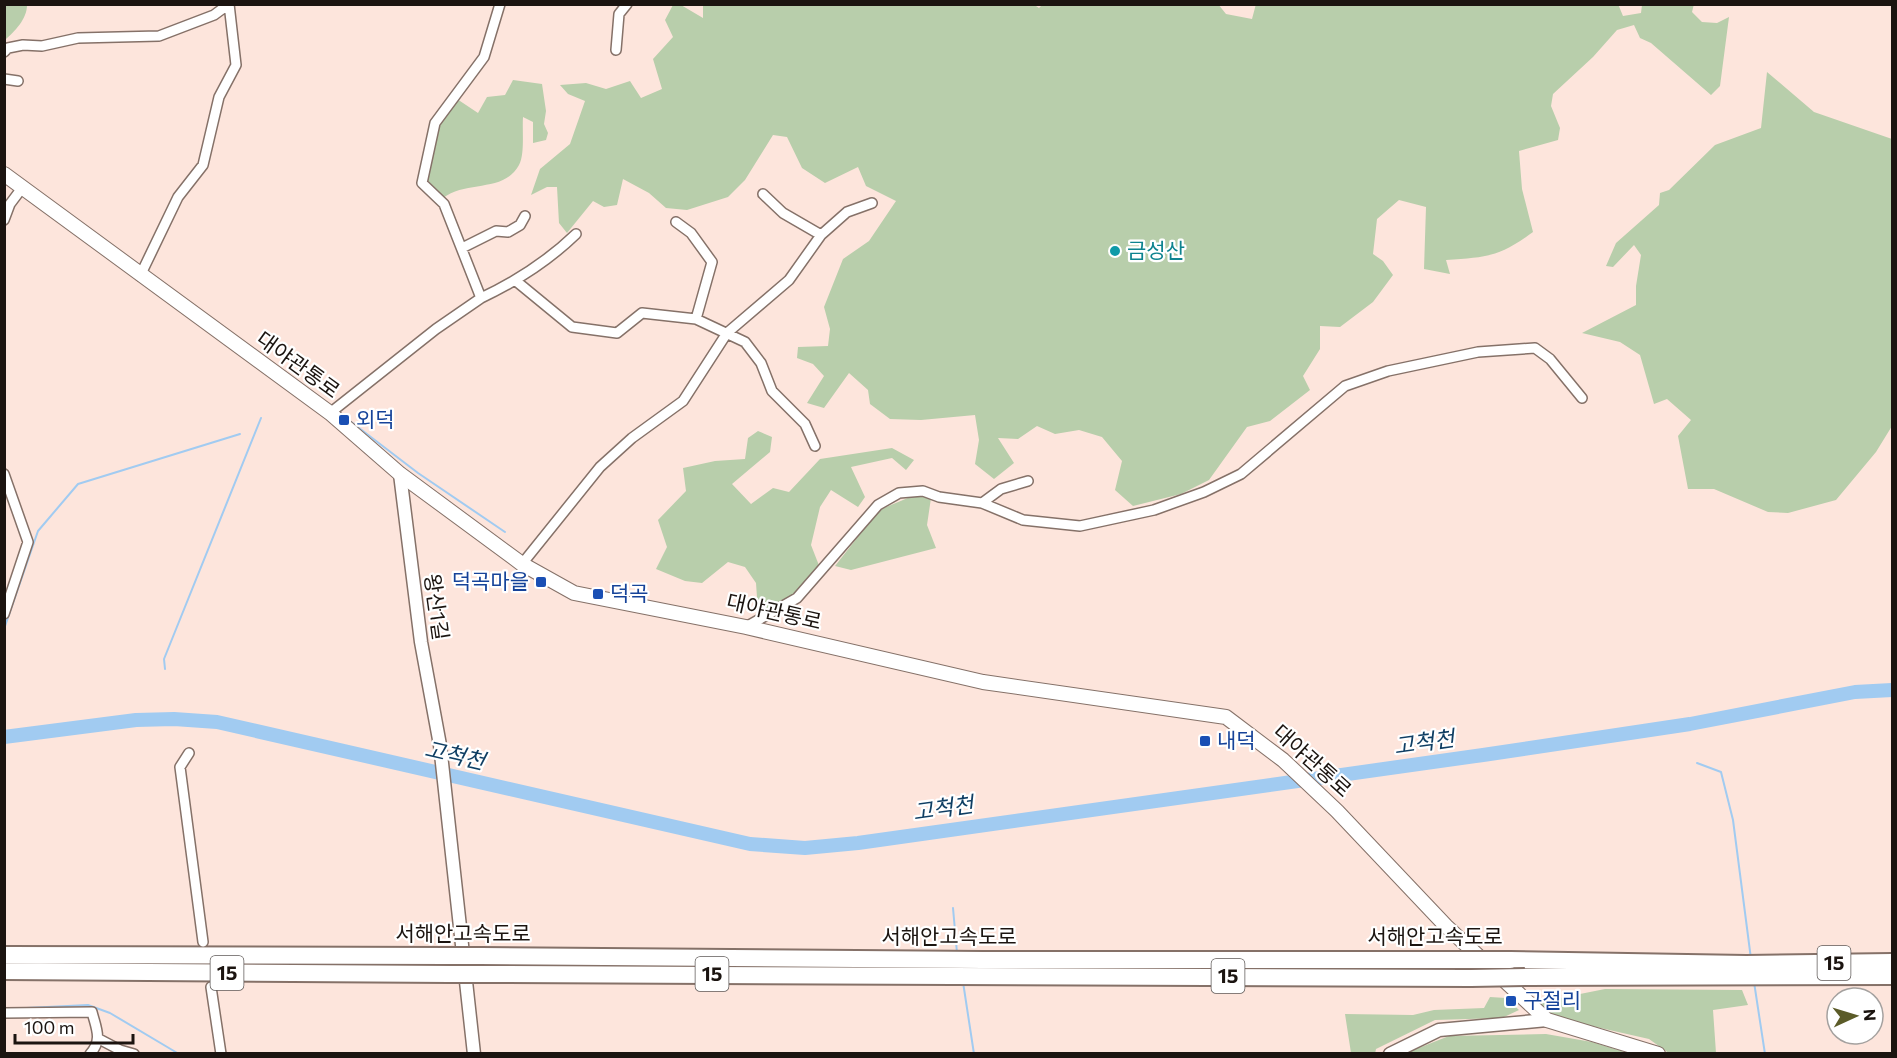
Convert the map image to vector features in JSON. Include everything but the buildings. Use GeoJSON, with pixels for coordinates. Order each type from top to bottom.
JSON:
{"type":"FeatureCollection","features":[{"type":"Feature","properties":{"kind":"highway","name":"서해안고속도로"},"geometry":{"type":"LineString","coordinates":[[4,955],[481,956],[940,967]]}},
{"type":"Feature","properties":{"kind":"highway","name":"서해안고속도로"},"geometry":{"type":"LineString","coordinates":[[4,971],[482,974],[1455,960],[1510,960],[1747,971]]}},
{"type":"Feature","properties":{"kind":"highway","name":"서해안고속도로"},"geometry":{"type":"LineString","coordinates":[[1776,971],[1893,962]]}},
{"type":"Feature","properties":{"kind":"highway","name":"서해안고속도로"},"geometry":{"type":"LineString","coordinates":[[984,967],[1472,978],[1747,971],[1893,976]]}},
{"type":"Feature","properties":{"kind":"main road","name":"대야관통로"},"geometry":{"type":"LineString","coordinates":[[4,174],[140,276],[333,410],[400,474],[522,564],[574,593],[746,627],[983,682],[1226,717],[1283,760],[1330,804],[1446,926],[1547,1020]]}},
{"type":"Feature","properties":{"kind":"main road"},"geometry":{"type":"LineString","coordinates":[[1547,1020],[1658,1053]]}},
{"type":"Feature","properties":{"kind":"street"},"geometry":{"type":"LineString","coordinates":[[4,52],[8,48],[23,45],[42,46],[78,38],[159,36],[214,15],[229,4],[236,65],[219,97],[203,165],[178,197],[140,276]]}},
{"type":"Feature","properties":{"kind":"street"},"geometry":{"type":"LineString","coordinates":[[481,298],[444,204],[422,183],[435,123],[484,57],[500,4]]}},
{"type":"Feature","properties":{"kind":"street"},"geometry":{"type":"LineString","coordinates":[[616,50],[619,14],[627,4]]}},
{"type":"Feature","properties":{"kind":"street"},"geometry":{"type":"LineString","coordinates":[[4,79],[18,81]]}},
{"type":"Feature","properties":{"kind":"street"},"geometry":{"type":"LineString","coordinates":[[4,220],[10,204],[22,188]]}},
{"type":"Feature","properties":{"kind":"street"},"geometry":{"type":"LineString","coordinates":[[763,194],[783,213],[821,235]]}},
{"type":"Feature","properties":{"kind":"street"},"geometry":{"type":"LineString","coordinates":[[522,564],[600,467],[632,438],[683,401],[727,333],[789,280],[821,235],[847,212],[872,203]]}},
{"type":"Feature","properties":{"kind":"street"},"geometry":{"type":"LineString","coordinates":[[462,248],[496,231],[508,232],[520,225],[525,216]]}},
{"type":"Feature","properties":{"kind":"street"},"geometry":{"type":"LineString","coordinates":[[676,222],[691,232],[712,262],[696,319]]}},
{"type":"Feature","properties":{"kind":"street"},"geometry":{"type":"LineString","coordinates":[[333,410],[436,329],[481,298],[516,281],[553,256],[576,234]]}},
{"type":"Feature","properties":{"kind":"street"},"geometry":{"type":"LineString","coordinates":[[516,281],[572,327],[617,333],[642,313],[696,319],[745,342],[761,363],[772,391],[805,424],[815,446]]}},
{"type":"Feature","properties":{"kind":"street"},"geometry":{"type":"LineString","coordinates":[[746,627],[797,598],[878,505],[899,493],[923,491],[939,497],[982,503],[1023,520],[1080,526],[1154,510],[1204,492],[1241,474],[1345,386],[1388,371],[1478,352],[1535,348],[1550,359],[1582,398]]}},
{"type":"Feature","properties":{"kind":"street"},"geometry":{"type":"LineString","coordinates":[[4,474],[28,542],[4,614]]}},
{"type":"Feature","properties":{"kind":"street","name":"왕산1길"},"geometry":{"type":"LineString","coordinates":[[400,474],[421,642],[440,745],[474,1053]]}},
{"type":"Feature","properties":{"kind":"street"},"geometry":{"type":"LineString","coordinates":[[982,503],[1001,489],[1028,480]]}},
{"type":"Feature","properties":{"kind":"street"},"geometry":{"type":"LineString","coordinates":[[189,753],[180,767],[204,942]]}},
{"type":"Feature","properties":{"kind":"street"},"geometry":{"type":"LineString","coordinates":[[211,987],[221,1053]]}},
{"type":"Feature","properties":{"kind":"street"},"geometry":{"type":"LineString","coordinates":[[4,1013],[92,1012],[99,1039],[97,1047],[90,1053]]}},
{"type":"Feature","properties":{"kind":"street"},"geometry":{"type":"LineString","coordinates":[[1390,1053],[1439,1030],[1547,1020]]}},
{"type":"Feature","properties":{"kind":"street"},"geometry":{"type":"LineString","coordinates":[[99,1039],[120,1050],[134,1053]]}},
{"type":"Feature","properties":{"kind":"street"},"geometry":{"type":"LineString","coordinates":[[1396,1053],[1411,1042]]}},
{"type":"Feature","properties":{"kind":"green space"},"geometry":{"type":"Polygon","coordinates":[[[5,4],[27,5],[23,20],[5,40],[5,4]]]}},
{"type":"Feature","properties":{"kind":"green space"},"geometry":{"type":"Polygon","coordinates":[[[1033,4],[1039,8],[1043,4],[1218,4],[1226,14],[1252,19],[1256,4],[1618,4],[1623,16],[1641,13],[1642,5],[1694,4],[1692,12],[1702,22],[1717,23],[1729,17],[1720,86],[1711,95],[1651,43],[1640,38],[1634,25],[1617,30],[1593,57],[1553,94],[1551,106],[1560,128],[1558,140],[1519,151],[1522,189],[1533,232],[1502,251],[1483,256],[1446,260],[1450,274],[1424,269],[1426,207],[1399,200],[1377,219],[1373,254],[1383,261],[1393,275],[1373,302],[1340,327],[1320,326],[1320,349],[1303,376],[1310,390],[1270,421],[1247,427],[1209,480],[1181,494],[1133,506],[1115,490],[1122,461],[1102,437],[1079,430],[1055,434],[1037,426],[1018,439],[998,438],[1014,463],[994,479],[975,464],[979,440],[975,415],[921,420],[890,419],[870,404],[868,390],[849,373],[824,408],[807,403],[824,376],[813,364],[797,358],[798,347],[828,346],[830,329],[824,307],[843,259],[869,241],[896,201],[866,186],[858,167],[825,183],[802,168],[787,137],[773,135],[745,180],[728,197],[687,210],[666,208],[649,193],[623,179],[617,205],[604,207],[593,201],[567,233],[559,223],[557,187],[547,187],[531,195],[540,169],[570,144],[585,101],[568,94],[560,85],[586,83],[606,89],[630,81],[641,98],[662,89],[653,59],[673,37],[665,20],[673,5],[681,5],[703,18],[703,5],[1033,4]]]}},
{"type":"Feature","properties":{"kind":"green space"},"geometry":{"type":"Polygon","coordinates":[[[1767,72],[1814,112],[1892,139],[1892,426],[1876,452],[1836,500],[1788,513],[1768,512],[1714,489],[1688,489],[1678,436],[1691,420],[1667,399],[1654,404],[1640,355],[1620,342],[1582,333],[1636,305],[1636,286],[1641,255],[1634,245],[1613,267],[1606,266],[1616,243],[1659,205],[1660,193],[1669,190],[1715,145],[1761,128],[1767,72]]]}},
{"type":"Feature","properties":{"kind":"green space"},"geometry":{"type":"Polygon","coordinates":[[[513,80],[542,84],[546,111],[544,124],[548,133],[546,140],[533,143],[533,122],[523,117],[522,155],[519,165],[512,174],[495,183],[463,189],[443,198],[425,177],[437,127],[457,99],[478,113],[487,97],[505,95],[513,80]]]}},
{"type":"Feature","properties":{"kind":"green space"},"geometry":{"type":"Polygon","coordinates":[[[758,431],[772,437],[770,452],[732,484],[751,504],[773,488],[789,492],[820,459],[892,448],[914,460],[906,470],[892,458],[851,467],[865,497],[858,507],[831,490],[820,507],[811,545],[820,568],[790,598],[758,612],[756,583],[745,567],[728,562],[702,583],[685,581],[656,569],[667,547],[658,520],[686,491],[683,468],[715,461],[745,459],[748,438],[758,431]]]}},
{"type":"Feature","properties":{"kind":"green space"},"geometry":{"type":"Polygon","coordinates":[[[915,495],[931,498],[927,525],[936,548],[851,570],[835,566],[879,510],[915,495]]]}},
{"type":"Feature","properties":{"kind":"green space"},"geometry":{"type":"Polygon","coordinates":[[[1605,989],[1742,990],[1748,1005],[1713,1010],[1716,1053],[1670,1054],[1649,1039],[1552,1017],[1530,999],[1560,998],[1605,989]]]}},
{"type":"Feature","properties":{"kind":"green space"},"geometry":{"type":"Polygon","coordinates":[[[1490,997],[1506,998],[1519,1010],[1502,1018],[1435,1020],[1376,1049],[1375,1054],[1351,1053],[1345,1014],[1413,1015],[1434,1010],[1484,1008],[1490,997]]]}},
{"type":"Feature","properties":{"kind":"green space"},"geometry":{"type":"Polygon","coordinates":[[[1546,1034],[1592,1042],[1628,1053],[1406,1053],[1449,1036],[1546,1034]]]}},
{"type":"Feature","properties":{"kind":"waterway"},"geometry":{"type":"LineString","coordinates":[[342,415],[418,473],[505,532]]}},
{"type":"Feature","properties":{"kind":"waterway"},"geometry":{"type":"LineString","coordinates":[[165,669],[164,659],[261,418]]}},
{"type":"Feature","properties":{"kind":"waterway"},"geometry":{"type":"LineString","coordinates":[[4,629],[38,531],[78,484],[240,434]]}},
{"type":"Feature","properties":{"kind":"waterway","name":"고척천"},"geometry":{"type":"LineString","coordinates":[[4,737],[136,720],[174,719],[217,722],[750,844],[805,848],[858,843],[1483,755],[1690,724],[1855,692],[1892,690]]}},
{"type":"Feature","properties":{"kind":"waterway"},"geometry":{"type":"LineString","coordinates":[[1697,763],[1721,772],[1733,820],[1751,959]]}},
{"type":"Feature","properties":{"kind":"waterway"},"geometry":{"type":"LineString","coordinates":[[953,908],[957,953]]}},
{"type":"Feature","properties":{"kind":"waterway"},"geometry":{"type":"LineString","coordinates":[[963,982],[974,1054]]}},
{"type":"Feature","properties":{"kind":"waterway"},"geometry":{"type":"LineString","coordinates":[[1754,982],[1765,1054]]}},
{"type":"Feature","properties":{"kind":"waterway"},"geometry":{"type":"LineString","coordinates":[[6,1009],[88,1005],[110,1013],[179,1054]]}},
{"type":"Feature","properties":{"kind":"place","name":"금성산"},"geometry":{"type":"Point","coordinates":[1115,251]}},
{"type":"Feature","properties":{"kind":"place","name":"외덕"},"geometry":{"type":"Point","coordinates":[344,420]}},
{"type":"Feature","properties":{"kind":"place","name":"덕곡마을"},"geometry":{"type":"Point","coordinates":[541,582]}},
{"type":"Feature","properties":{"kind":"place","name":"덕곡"},"geometry":{"type":"Point","coordinates":[598,594]}},
{"type":"Feature","properties":{"kind":"place","name":"내덕"},"geometry":{"type":"Point","coordinates":[1205,741]}},
{"type":"Feature","properties":{"kind":"place","name":"구절리"},"geometry":{"type":"Point","coordinates":[1511,1001]}}]}
